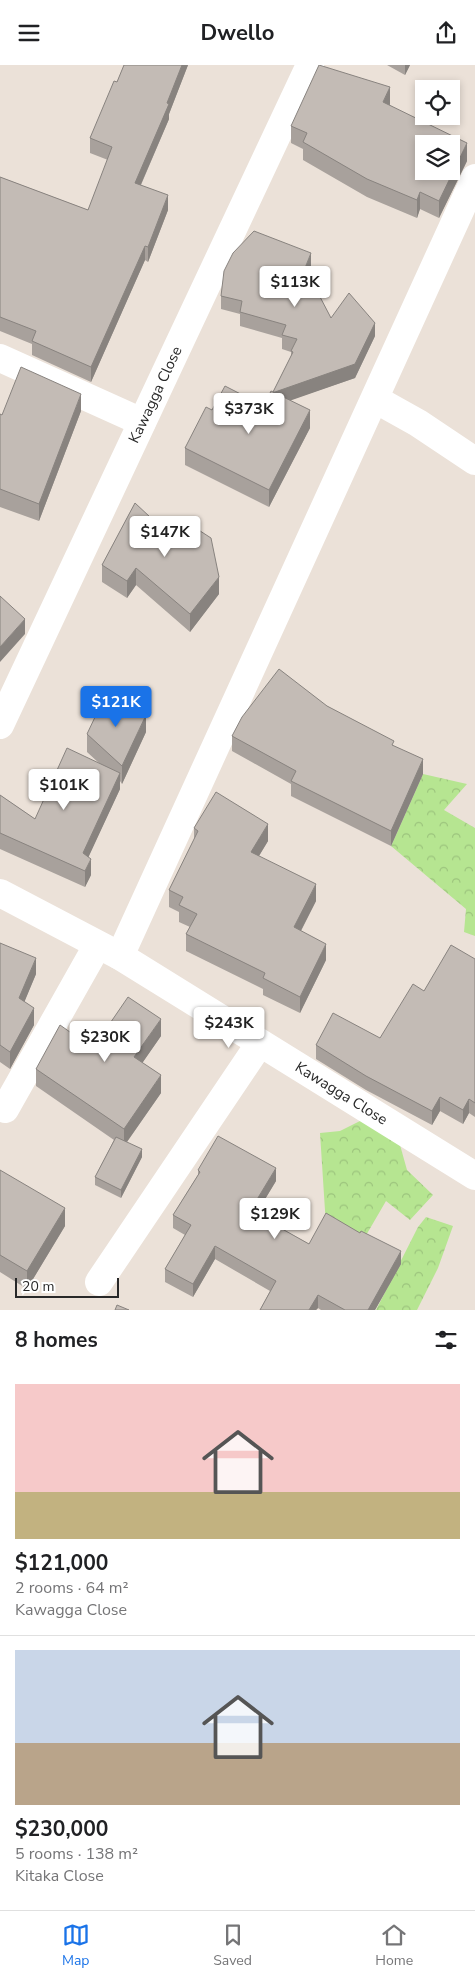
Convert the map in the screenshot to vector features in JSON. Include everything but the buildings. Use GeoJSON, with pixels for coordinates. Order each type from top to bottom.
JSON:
{"type":"FeatureCollection","features":[{"type":"Feature","properties":{"kind":"street","name":"Kawagga Close"},"geometry":{"type":"LineString","coordinates":[[0,725],[310,65]]}},
{"type":"Feature","properties":{"kind":"street"},"geometry":{"type":"LineString","coordinates":[[6,1109],[108,951],[375,399],[475,179]]}},
{"type":"Feature","properties":{"kind":"street"},"geometry":{"type":"LineString","coordinates":[[0,358],[142,422]]}},
{"type":"Feature","properties":{"kind":"street"},"geometry":{"type":"LineString","coordinates":[[375,399],[418,423],[475,461]]}},
{"type":"Feature","properties":{"kind":"street","name":"Kawagga Close"},"geometry":{"type":"LineString","coordinates":[[0,893],[108,951],[475,1176]]}},
{"type":"Feature","properties":{"kind":"street"},"geometry":{"type":"LineString","coordinates":[[99,1282],[260,1043]]}},
{"type":"Feature","properties":{"kind":"green space"},"geometry":{"type":"Polygon","coordinates":[[[423,774],[467,784],[444,810],[475,828],[475,936],[464,932],[466,909],[391,846],[423,774]]]}},
{"type":"Feature","properties":{"kind":"green space"},"geometry":{"type":"Polygon","coordinates":[[[374,1114],[395,1127],[407,1170],[433,1195],[410,1220],[386,1201],[361,1244],[326,1226],[320,1133],[340,1131],[374,1114]]]}},
{"type":"Feature","properties":{"kind":"green space"},"geometry":{"type":"Polygon","coordinates":[[[426,1217],[453,1226],[438,1268],[417,1310],[376,1310],[418,1227],[426,1217]]]}}]}
